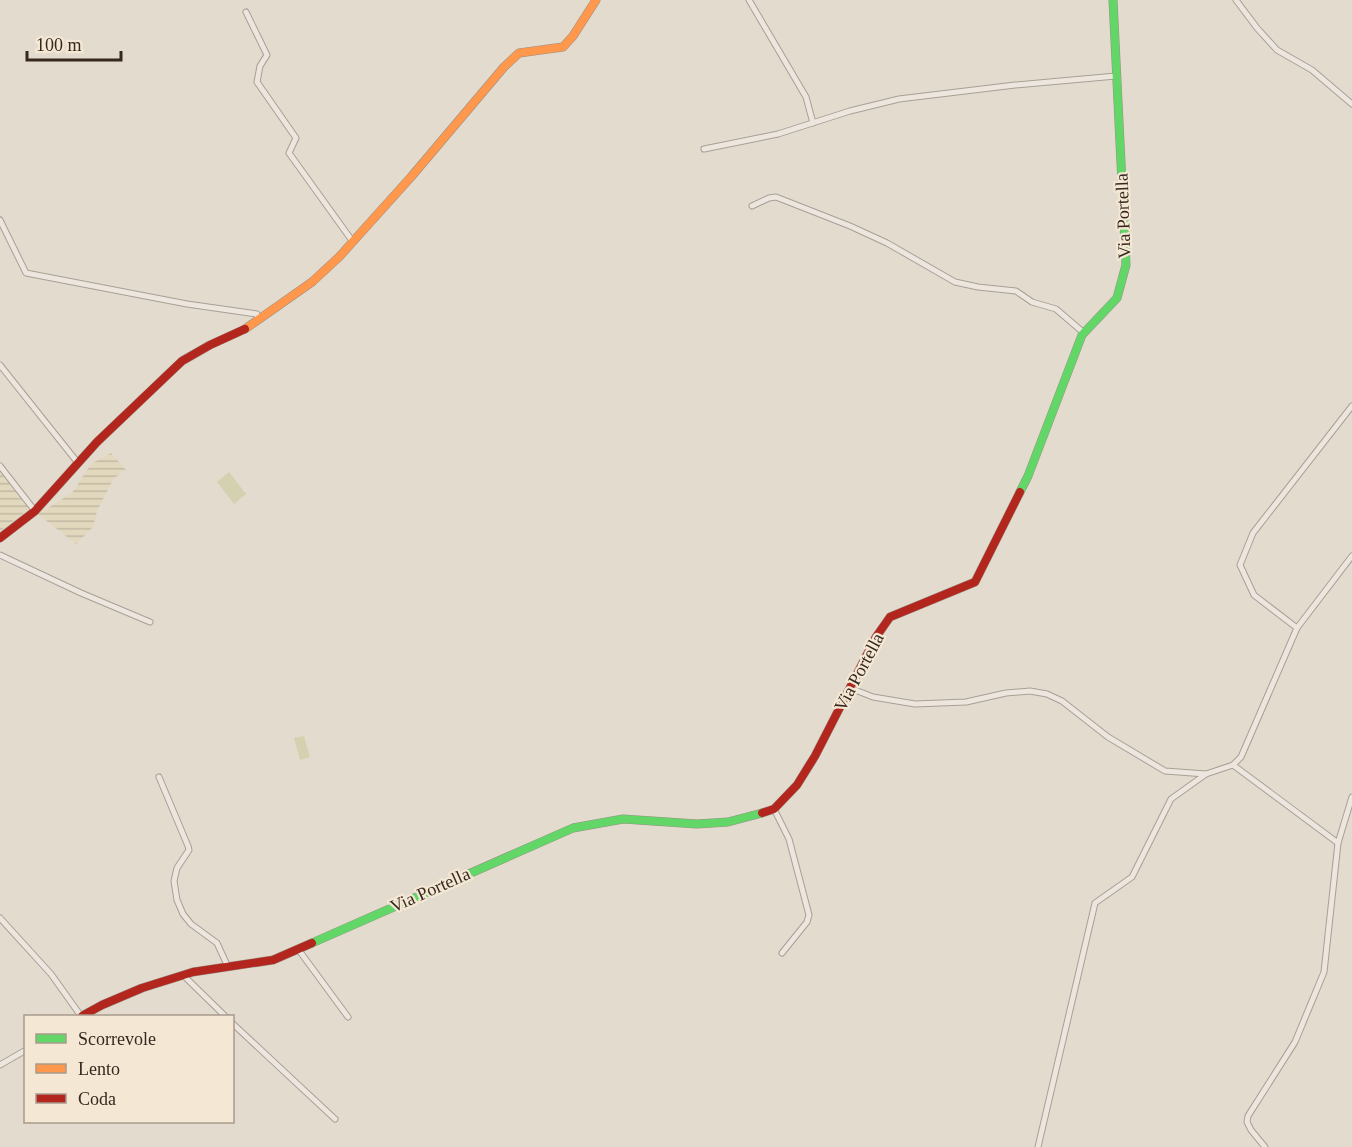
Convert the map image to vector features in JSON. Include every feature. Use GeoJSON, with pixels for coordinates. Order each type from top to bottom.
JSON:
{"type":"FeatureCollection","features":[{"type":"Feature","properties":{"kind":"street"},"geometry":{"type":"LineString","coordinates":[[0,538],[35,511],[97,442],[182,361],[250,327],[312,282],[353,243],[504,67],[519,53],[563,47],[573,36],[596,0]]}},
{"type":"Feature","properties":{"kind":"street"},"geometry":{"type":"LineString","coordinates":[[749,0],[806,97],[813,123]]}},
{"type":"Feature","properties":{"kind":"street","name":"Via Portella"},"geometry":{"type":"LineString","coordinates":[[85,1015],[102,1005],[142,988],[193,972],[273,960],[573,828],[622,819],[697,824],[728,822],[774,809],[797,785],[815,756],[876,637],[890,617],[975,582],[1028,476],[1084,333],[1118,298],[1126,265],[1113,0]]}},
{"type":"Feature","properties":{"kind":"street"},"geometry":{"type":"LineString","coordinates":[[1236,0],[1277,50],[1312,70],[1352,104]]}},
{"type":"Feature","properties":{"kind":"street"},"geometry":{"type":"LineString","coordinates":[[246,12],[267,56],[260,66],[257,82],[296,138],[289,153],[353,243]]}},
{"type":"Feature","properties":{"kind":"street"},"geometry":{"type":"LineString","coordinates":[[704,149],[778,134],[899,99],[1116,76]]}},
{"type":"Feature","properties":{"kind":"street"},"geometry":{"type":"LineString","coordinates":[[752,206],[776,197],[887,243],[956,282],[1016,291],[1032,302],[1056,309],[1084,333]]}},
{"type":"Feature","properties":{"kind":"street"},"geometry":{"type":"LineString","coordinates":[[0,220],[26,273],[175,302],[257,314],[258,320]]}},
{"type":"Feature","properties":{"kind":"street"},"geometry":{"type":"LineString","coordinates":[[0,365],[78,463]]}},
{"type":"Feature","properties":{"kind":"street"},"geometry":{"type":"LineString","coordinates":[[1297,628],[1254,596],[1239,565],[1252,533],[1352,406]]}},
{"type":"Feature","properties":{"kind":"street"},"geometry":{"type":"LineString","coordinates":[[0,466],[35,511]]}},
{"type":"Feature","properties":{"kind":"street"},"geometry":{"type":"LineString","coordinates":[[0,555],[150,622]]}},
{"type":"Feature","properties":{"kind":"street"},"geometry":{"type":"LineString","coordinates":[[1038,1147],[1095,903],[1132,877],[1171,800],[1206,774],[1233,765],[1241,757],[1297,628],[1352,556]]}},
{"type":"Feature","properties":{"kind":"street"},"geometry":{"type":"LineString","coordinates":[[850,688],[873,697],[915,704],[966,702],[1006,693],[1030,691],[1047,694],[1062,700],[1108,737],[1164,771],[1206,774]]}},
{"type":"Feature","properties":{"kind":"street"},"geometry":{"type":"LineString","coordinates":[[1233,765],[1338,843]]}},
{"type":"Feature","properties":{"kind":"street"},"geometry":{"type":"LineString","coordinates":[[159,777],[189,850],[177,868],[174,881],[177,900],[183,914],[191,924],[217,943],[228,967]]}},
{"type":"Feature","properties":{"kind":"street"},"geometry":{"type":"LineString","coordinates":[[1265,1147],[1251,1130],[1247,1122],[1248,1116],[1295,1042],[1324,972],[1338,843],[1352,797]]}},
{"type":"Feature","properties":{"kind":"street"},"geometry":{"type":"LineString","coordinates":[[774,809],[789,839],[809,915],[807,922],[782,953]]}},
{"type":"Feature","properties":{"kind":"street"},"geometry":{"type":"LineString","coordinates":[[0,918],[51,974],[81,1015]]}},
{"type":"Feature","properties":{"kind":"street"},"geometry":{"type":"LineString","coordinates":[[298,949],[348,1017]]}},
{"type":"Feature","properties":{"kind":"street"},"geometry":{"type":"LineString","coordinates":[[183,975],[223,1015]]}},
{"type":"Feature","properties":{"kind":"street"},"geometry":{"type":"LineString","coordinates":[[234,1025],[335,1119]]}},
{"type":"Feature","properties":{"kind":"street"},"geometry":{"type":"LineString","coordinates":[[0,1065],[24,1051]]}},
{"type":"Feature","properties":{"kind":"shaded area"},"geometry":{"type":"Polygon","coordinates":[[[111,453],[126,470],[114,478],[97,511],[93,527],[76,544],[38,514],[72,493],[91,464],[111,453]]]}},
{"type":"Feature","properties":{"kind":"shaded area"},"geometry":{"type":"Polygon","coordinates":[[[0,469],[30,508],[0,531],[0,469]]]}},
{"type":"Feature","properties":{"kind":"shaded area"},"geometry":{"type":"Polygon","coordinates":[[[229,472],[246,494],[234,504],[217,482],[229,472]]]}},
{"type":"Feature","properties":{"kind":"shaded area"},"geometry":{"type":"Polygon","coordinates":[[[304,736],[310,757],[300,760],[294,738],[304,736]]]}},
{"type":"Feature","properties":{"kind":"traffic: fast"},"geometry":{"type":"LineString","coordinates":[[1020,492],[1082,335],[1117,298],[1126,265],[1113,0]]}},
{"type":"Feature","properties":{"kind":"traffic: fast"},"geometry":{"type":"LineString","coordinates":[[312,943],[573,828],[623,819],[697,824],[728,822],[762,813]]}},
{"type":"Feature","properties":{"kind":"traffic: slow"},"geometry":{"type":"LineString","coordinates":[[245,329],[312,282],[339,257],[411,177],[504,67],[519,53],[563,47],[573,36],[596,0]]}},
{"type":"Feature","properties":{"kind":"traffic: jam"},"geometry":{"type":"LineString","coordinates":[[0,538],[35,511],[97,442],[182,361],[245,329]]}},
{"type":"Feature","properties":{"kind":"traffic: jam"},"geometry":{"type":"LineString","coordinates":[[762,813],[774,809],[797,785],[815,756],[876,637],[890,617],[975,582],[1020,492]]}},
{"type":"Feature","properties":{"kind":"traffic: jam"},"geometry":{"type":"LineString","coordinates":[[84,1015],[142,988],[193,972],[273,960],[312,943]]}}]}
